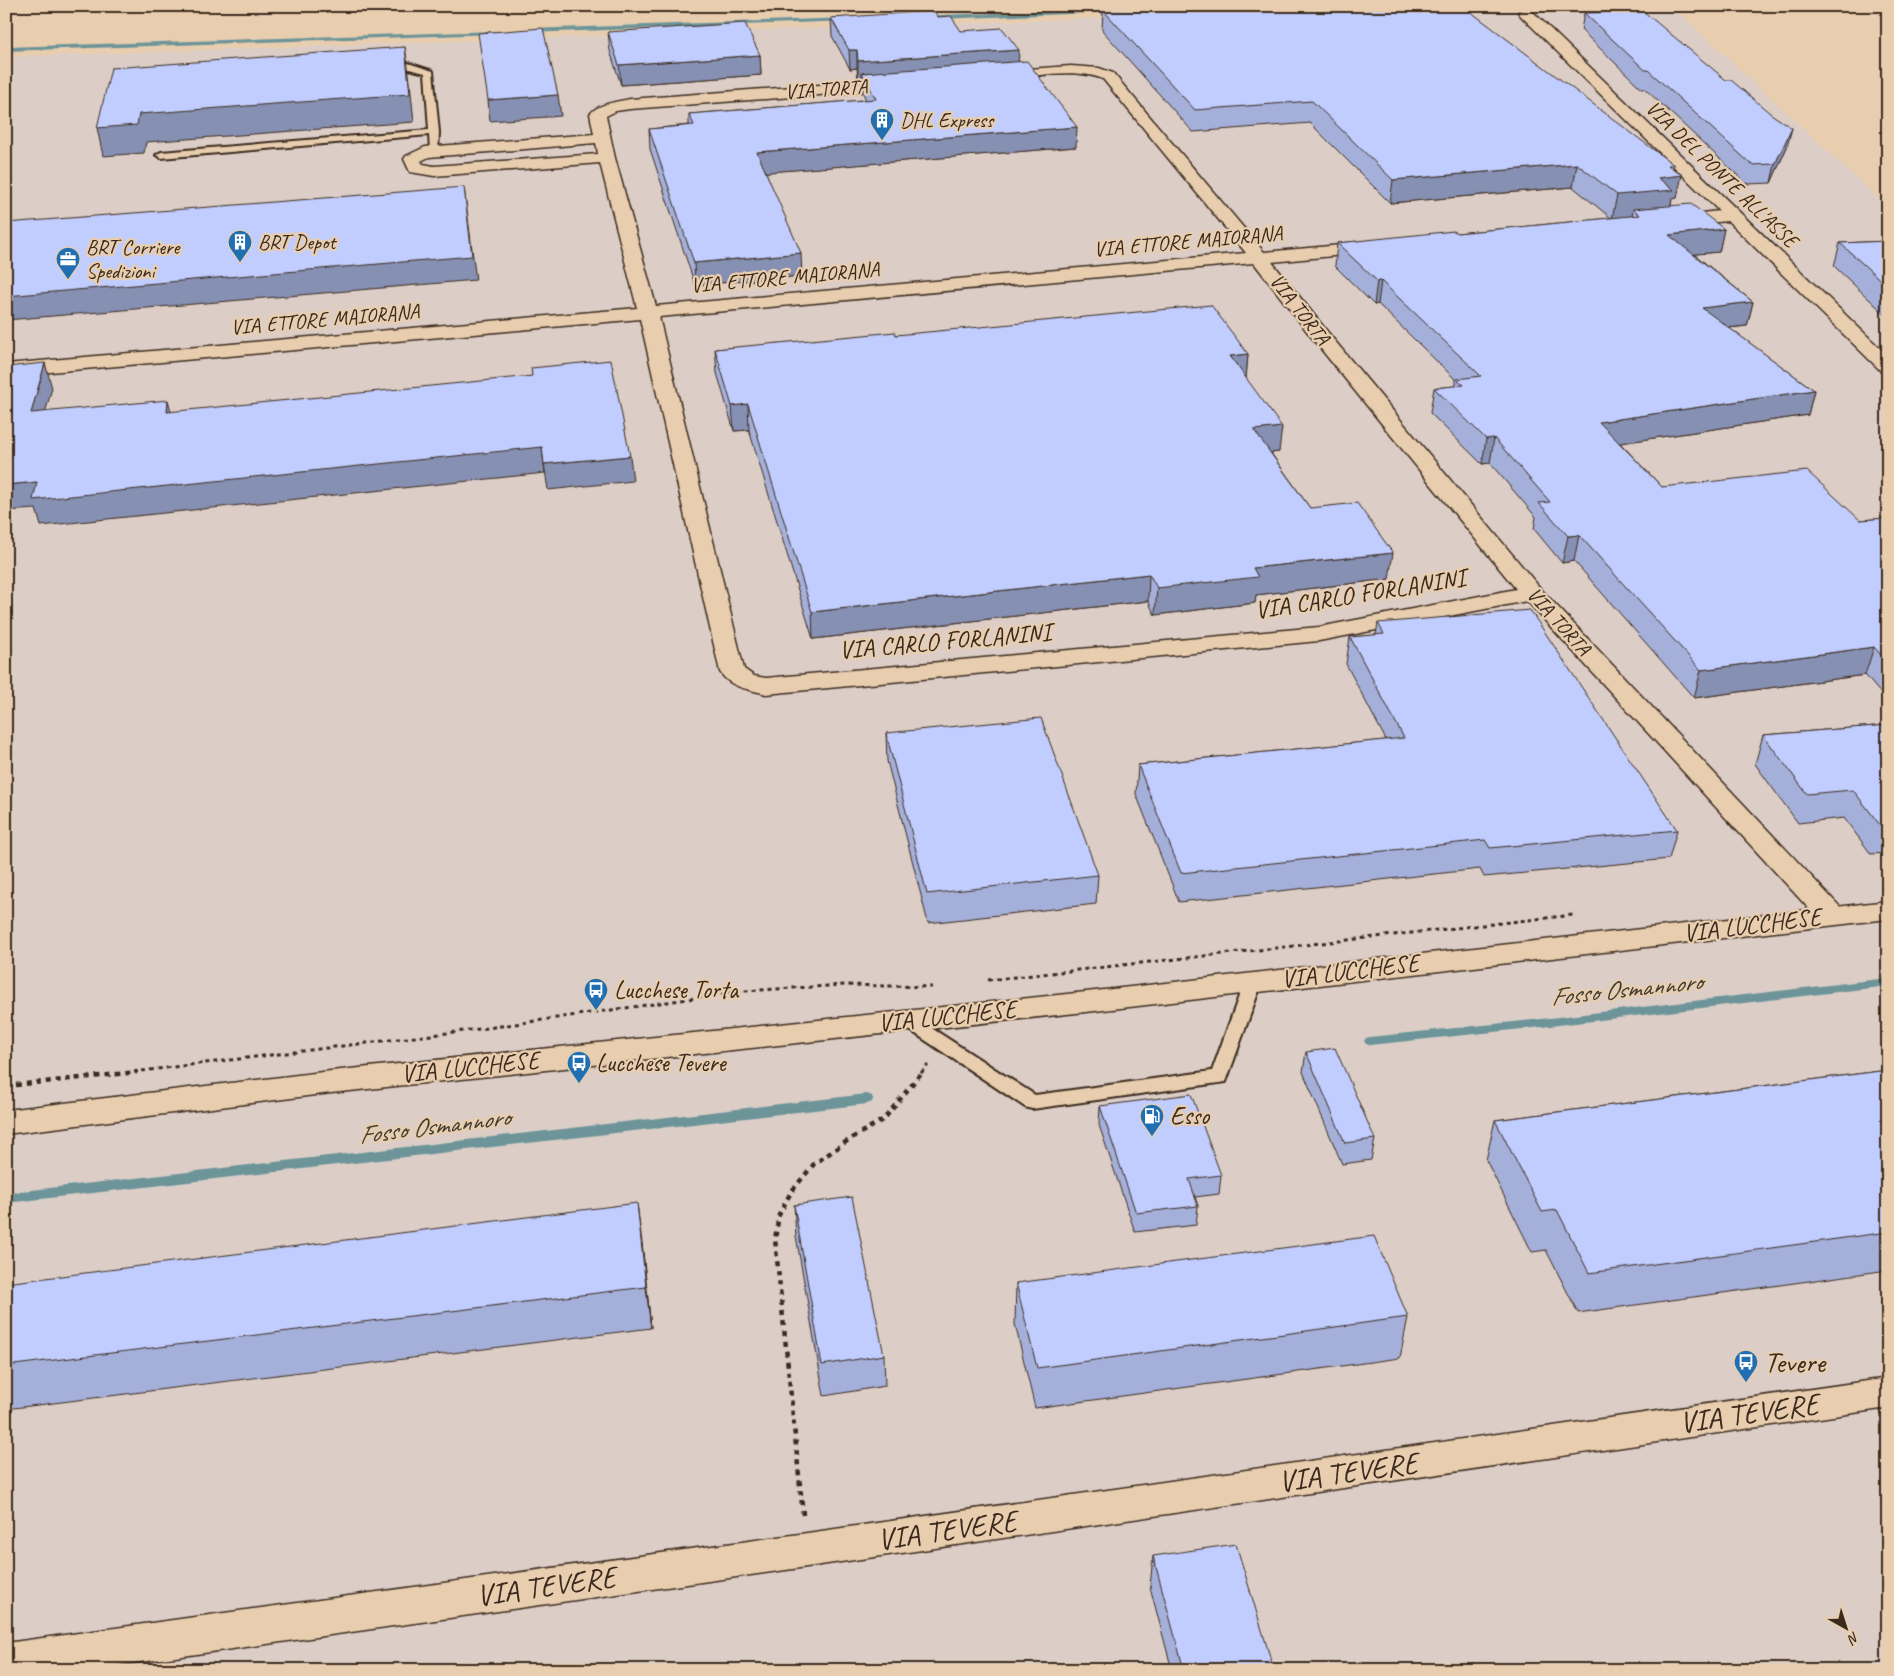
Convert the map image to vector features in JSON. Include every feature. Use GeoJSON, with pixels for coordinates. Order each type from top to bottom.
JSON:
{"type":"FeatureCollection","features":[{"type":"Feature","properties":{"kind":"street","name":"VIA DEL PONTE ALL'ASSE"},"geometry":{"type":"LineString","coordinates":[[1525,12],[1888,367]]}},
{"type":"Feature","properties":{"kind":"street","name":"VIA TORTA"},"geometry":{"type":"LineString","coordinates":[[983,77],[1071,71],[1103,74],[1119,90],[1259,257],[1532,593],[1832,916]]}},
{"type":"Feature","properties":{"kind":"street","name":"VIA TORTA"},"geometry":{"type":"LineString","coordinates":[[602,138],[598,114],[606,109],[630,104],[914,82]]}},
{"type":"Feature","properties":{"kind":"street"},"geometry":{"type":"LineString","coordinates":[[607,158],[434,171],[416,168],[412,159],[425,152],[602,138],[648,312]]}},
{"type":"Feature","properties":{"kind":"street"},"geometry":{"type":"LineString","coordinates":[[1653,222],[1732,216]]}},
{"type":"Feature","properties":{"kind":"street","name":"VIA ETTORE MAIORANA"},"geometry":{"type":"LineString","coordinates":[[6,370],[1396,245]]}},
{"type":"Feature","properties":{"kind":"street","name":"VIA CARLO FORLANINI"},"geometry":{"type":"LineString","coordinates":[[648,312],[732,672],[745,681],[766,686],[1319,634],[1532,593]]}},
{"type":"Feature","properties":{"kind":"street","name":"VIA LUCCHESE"},"geometry":{"type":"LineString","coordinates":[[6,1122],[331,1082],[1253,982],[1888,910]]}},
{"type":"Feature","properties":{"kind":"street","name":"VIA TEVERE"},"geometry":{"type":"LineString","coordinates":[[6,1662],[807,1550],[1888,1393]]}},
{"type":"Feature","properties":{"kind":"lane"},"geometry":{"type":"LineString","coordinates":[[376,67],[406,65],[429,71],[435,151]]}},
{"type":"Feature","properties":{"kind":"lane"},"geometry":{"type":"LineString","coordinates":[[160,155],[434,132]]}},
{"type":"Feature","properties":{"kind":"lane"},"geometry":{"type":"LineString","coordinates":[[907,1020],[1032,1102],[1219,1077],[1253,982]]}},
{"type":"Feature","properties":{"kind":"path"},"geometry":{"type":"LineString","coordinates":[[982,981],[1583,914]]}},
{"type":"Feature","properties":{"kind":"path"},"geometry":{"type":"LineString","coordinates":[[6,1086],[157,1070],[486,1028],[596,1010],[743,991],[845,985],[934,987]]}},
{"type":"Feature","properties":{"kind":"path"},"geometry":{"type":"LineString","coordinates":[[807,1550],[775,1239],[779,1215],[791,1192],[814,1164],[850,1139],[884,1120],[944,1045]]}},
{"type":"Feature","properties":{"kind":"shaded area"},"geometry":{"type":"Polygon","coordinates":[[[1443,6],[1672,6],[1878,198],[1888,198],[1888,1670],[6,1670],[6,57],[1443,6]]]}},
{"type":"Feature","properties":{"kind":"building"},"geometry":{"type":"Polygon","coordinates":[[[1181,6],[1187,11],[1252,6],[1463,6],[1674,165],[1668,165],[1682,175],[1658,178],[1674,190],[1617,195],[1577,164],[1393,180],[1312,101],[1195,110],[1103,10],[1181,6]]]}},
{"type":"Feature","properties":{"kind":"building"},"geometry":{"type":"Polygon","coordinates":[[[934,11],[938,17],[951,16],[961,31],[1002,28],[1019,50],[858,61],[857,50],[849,50],[831,18],[934,11]]]}},
{"type":"Feature","properties":{"kind":"building"},"geometry":{"type":"Polygon","coordinates":[[[1643,11],[1726,80],[1731,80],[1771,114],[1792,128],[1775,164],[1752,165],[1584,13],[1643,11]]]}},
{"type":"Feature","properties":{"kind":"building"},"geometry":{"type":"Polygon","coordinates":[[[745,23],[760,55],[619,65],[608,32],[745,23]]]}},
{"type":"Feature","properties":{"kind":"building"},"geometry":{"type":"Polygon","coordinates":[[[543,28],[558,95],[488,100],[478,33],[543,28]]]}},
{"type":"Feature","properties":{"kind":"building"},"geometry":{"type":"Polygon","coordinates":[[[405,47],[410,94],[139,114],[137,125],[97,128],[111,68],[405,47]]]}},
{"type":"Feature","properties":{"kind":"building"},"geometry":{"type":"Polygon","coordinates":[[[1027,61],[1077,127],[757,152],[801,253],[694,263],[649,129],[694,125],[689,114],[876,99],[862,73],[1027,61]]]}},
{"type":"Feature","properties":{"kind":"building","name":"BRT Depot"},"geometry":{"type":"Polygon","coordinates":[[[464,187],[472,256],[6,296],[6,223],[464,187]]]}},
{"type":"Feature","properties":{"kind":"building"},"geometry":{"type":"Polygon","coordinates":[[[1691,204],[1724,229],[1669,235],[1753,302],[1702,308],[1814,390],[1599,422],[1662,487],[1807,471],[1860,520],[1888,518],[1888,663],[1874,647],[1701,670],[1579,535],[1568,536],[1539,503],[1550,502],[1494,438],[1486,439],[1434,388],[1464,385],[1457,379],[1481,376],[1381,281],[1377,281],[1337,243],[1640,215],[1633,209],[1691,204]]]}},
{"type":"Feature","properties":{"kind":"building"},"geometry":{"type":"Polygon","coordinates":[[[1888,241],[1888,287],[1840,243],[1888,241]]]}},
{"type":"Feature","properties":{"kind":"building"},"geometry":{"type":"Polygon","coordinates":[[[1211,305],[1248,354],[1230,356],[1282,427],[1254,430],[1310,508],[1357,503],[1393,553],[1253,568],[1258,577],[1157,588],[1149,574],[812,612],[748,404],[732,406],[715,349],[895,332],[896,335],[1211,305]]]}},
{"type":"Feature","properties":{"kind":"building"},"geometry":{"type":"Polygon","coordinates":[[[611,360],[630,456],[544,464],[542,447],[33,500],[37,482],[6,485],[6,367],[45,363],[31,413],[168,400],[167,412],[532,376],[531,368],[611,360]]]}},
{"type":"Feature","properties":{"kind":"building"},"geometry":{"type":"Polygon","coordinates":[[[1530,610],[1677,830],[1490,848],[1485,840],[1181,873],[1138,765],[1404,738],[1350,637],[1384,634],[1378,623],[1530,610]]]}},
{"type":"Feature","properties":{"kind":"building"},"geometry":{"type":"Polygon","coordinates":[[[1041,718],[1098,875],[927,894],[886,733],[1041,718]]]}},
{"type":"Feature","properties":{"kind":"building"},"geometry":{"type":"Polygon","coordinates":[[[1888,725],[1888,824],[1880,825],[1853,790],[1807,794],[1763,735],[1888,725]]]}},
{"type":"Feature","properties":{"kind":"building"},"geometry":{"type":"Polygon","coordinates":[[[1335,1048],[1375,1139],[1345,1143],[1306,1052],[1335,1048]]]}},
{"type":"Feature","properties":{"kind":"building"},"geometry":{"type":"Polygon","coordinates":[[[1888,1070],[1888,1232],[1589,1273],[1557,1210],[1542,1212],[1495,1120],[1888,1070]]]}},
{"type":"Feature","properties":{"kind":"building"},"geometry":{"type":"Polygon","coordinates":[[[1191,1094],[1221,1175],[1189,1179],[1198,1206],[1136,1213],[1100,1106],[1191,1094]]]}},
{"type":"Feature","properties":{"kind":"building"},"geometry":{"type":"Polygon","coordinates":[[[852,1197],[884,1355],[822,1365],[794,1205],[852,1197]]]}},
{"type":"Feature","properties":{"kind":"building"},"geometry":{"type":"Polygon","coordinates":[[[637,1203],[646,1287],[6,1366],[6,1283],[637,1203]]]}},
{"type":"Feature","properties":{"kind":"building"},"geometry":{"type":"Polygon","coordinates":[[[1374,1236],[1408,1317],[1037,1368],[1016,1283],[1374,1236]]]}},
{"type":"Feature","properties":{"kind":"building"},"geometry":{"type":"Polygon","coordinates":[[[1236,1544],[1274,1670],[1184,1670],[1153,1556],[1236,1544]]]}},
{"type":"Feature","properties":{"kind":"waterway"},"geometry":{"type":"LineString","coordinates":[[1168,9],[1239,6]]}},
{"type":"Feature","properties":{"kind":"waterway"},"geometry":{"type":"LineString","coordinates":[[938,17],[1117,11]]}},
{"type":"Feature","properties":{"kind":"waterway"},"geometry":{"type":"LineString","coordinates":[[528,31],[847,20]]}},
{"type":"Feature","properties":{"kind":"waterway"},"geometry":{"type":"LineString","coordinates":[[6,49],[495,32]]}},
{"type":"Feature","properties":{"kind":"waterway","name":"Fosso Osmannoro"},"geometry":{"type":"LineString","coordinates":[[1370,1041],[1533,1024],[1888,982]]}},
{"type":"Feature","properties":{"kind":"waterway","name":"Fosso Osmannoro"},"geometry":{"type":"LineString","coordinates":[[6,1198],[867,1099]]}},
{"type":"Feature","properties":{"kind":"place","name":"DHL Express"},"geometry":{"type":"Point","coordinates":[882,141]}},
{"type":"Feature","properties":{"kind":"place","name":"BRT Depot"},"geometry":{"type":"Point","coordinates":[240,263]}},
{"type":"Feature","properties":{"kind":"place","name":"BRT Corriere Spedizioni"},"geometry":{"type":"Point","coordinates":[68,280]}},
{"type":"Feature","properties":{"kind":"place","name":"Lucchese Torta"},"geometry":{"type":"Point","coordinates":[596,1011]}},
{"type":"Feature","properties":{"kind":"place","name":"Lucchese Tevere"},"geometry":{"type":"Point","coordinates":[579,1084]}},
{"type":"Feature","properties":{"kind":"place","name":"Esso"},"geometry":{"type":"Point","coordinates":[1152,1137]}},
{"type":"Feature","properties":{"kind":"place","name":"Tevere"},"geometry":{"type":"Point","coordinates":[1746,1383]}}]}
